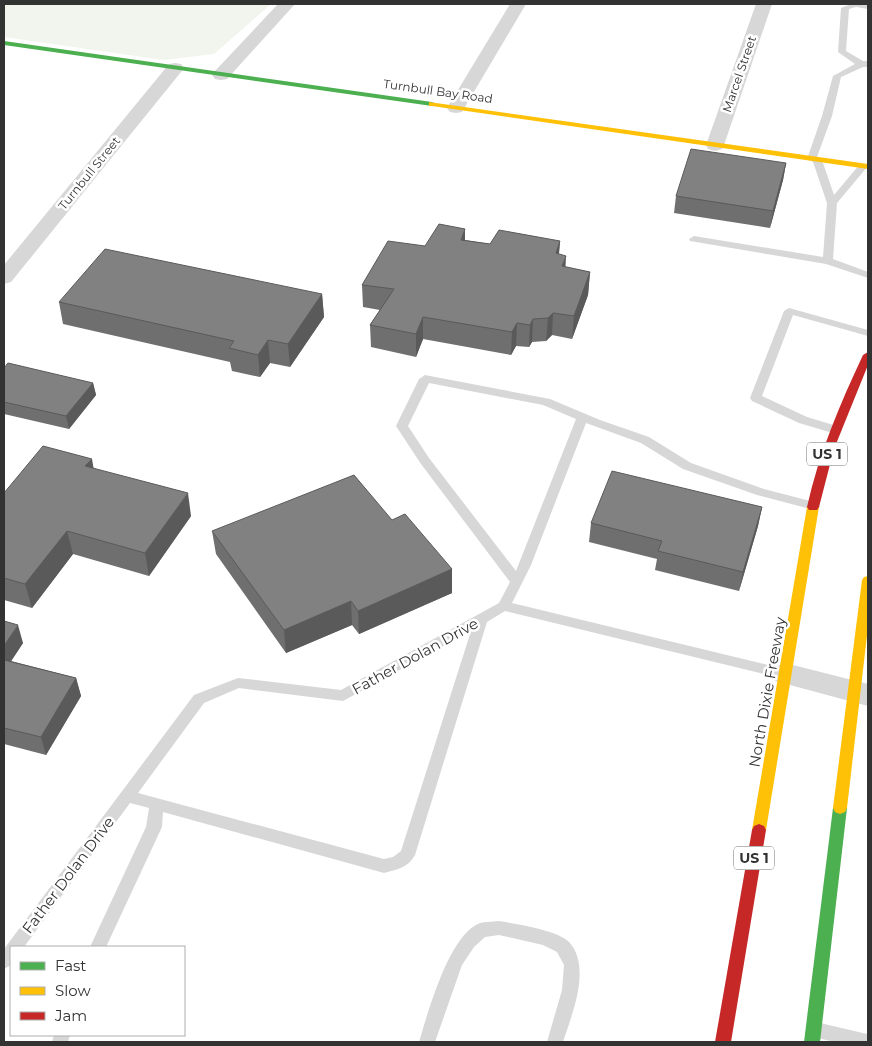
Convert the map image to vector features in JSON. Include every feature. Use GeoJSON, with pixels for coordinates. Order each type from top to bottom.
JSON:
{"type":"FeatureCollection","features":[{"type":"Feature","properties":{"kind":"main road","name":"Turnbull Bay Road"},"geometry":{"type":"LineString","coordinates":[[4,43],[866,167]]}},
{"type":"Feature","properties":{"kind":"main road","name":"North Dixie Freeway"},"geometry":{"type":"LineString","coordinates":[[723,1042],[814,506],[848,396],[868,355]]}},
{"type":"Feature","properties":{"kind":"main road"},"geometry":{"type":"LineString","coordinates":[[812,1036],[861,693],[868,580]]}},
{"type":"Feature","properties":{"kind":"street"},"geometry":{"type":"LineString","coordinates":[[221,75],[287,4]]}},
{"type":"Feature","properties":{"kind":"street"},"geometry":{"type":"LineString","coordinates":[[456,108],[518,4]]}},
{"type":"Feature","properties":{"kind":"street","name":"Marcel Street"},"geometry":{"type":"LineString","coordinates":[[715,145],[764,4]]}},
{"type":"Feature","properties":{"kind":"street","name":"Turnbull Street"},"geometry":{"type":"LineString","coordinates":[[4,278],[175,68]]}},
{"type":"Feature","properties":{"kind":"street"},"geometry":{"type":"LineString","coordinates":[[785,674],[861,693]]}},
{"type":"Feature","properties":{"kind":"lane"},"geometry":{"type":"LineString","coordinates":[[828,261],[832,204],[815,160],[839,64],[845,6],[868,7]]}},
{"type":"Feature","properties":{"kind":"lane"},"geometry":{"type":"LineString","coordinates":[[839,64],[864,64]]}},
{"type":"Feature","properties":{"kind":"lane"},"geometry":{"type":"LineString","coordinates":[[839,64],[864,64]]}},
{"type":"Feature","properties":{"kind":"lane"},"geometry":{"type":"LineString","coordinates":[[832,204],[866,167]]}},
{"type":"Feature","properties":{"kind":"lane"},"geometry":{"type":"LineString","coordinates":[[694,239],[828,261],[868,275]]}},
{"type":"Feature","properties":{"kind":"lane"},"geometry":{"type":"LineString","coordinates":[[836,430],[803,420],[756,398],[789,311],[868,333]]}},
{"type":"Feature","properties":{"kind":"lane"},"geometry":{"type":"LineString","coordinates":[[517,582],[425,461],[402,426],[425,379],[546,402],[645,440],[687,466],[761,492],[814,506]]}},
{"type":"Feature","properties":{"kind":"lane"},"geometry":{"type":"LineString","coordinates":[[582,417],[517,582],[504,606],[785,674]]}},
{"type":"Feature","properties":{"kind":"lane","name":"Father Dolan Drive"},"geometry":{"type":"LineString","coordinates":[[16,946],[199,699],[238,683],[343,696],[504,606]]}},
{"type":"Feature","properties":{"kind":"lane"},"geometry":{"type":"LineString","coordinates":[[127,796],[384,866],[397,863],[407,855],[481,619]]}},
{"type":"Feature","properties":{"kind":"lane"},"geometry":{"type":"LineString","coordinates":[[98,946],[154,827],[157,804]]}},
{"type":"Feature","properties":{"kind":"lane"},"geometry":{"type":"LineString","coordinates":[[427,1042],[455,962],[468,942],[481,930],[499,928],[546,938],[562,947],[572,965],[570,990],[555,1042]]}},
{"type":"Feature","properties":{"kind":"lane"},"geometry":{"type":"LineString","coordinates":[[812,1036],[867,1042]]}},
{"type":"Feature","properties":{"kind":"shaded area"},"geometry":{"type":"Polygon","coordinates":[[[4,4],[271,4],[214,54],[163,60],[4,37],[4,4]]]}},
{"type":"Feature","properties":{"kind":"building"},"geometry":{"type":"Polygon","coordinates":[[[691,149],[786,163],[773,211],[676,196],[691,149]]]}},
{"type":"Feature","properties":{"kind":"building"},"geometry":{"type":"Polygon","coordinates":[[[439,224],[465,229],[461,240],[490,244],[499,230],[560,241],[556,253],[566,256],[562,266],[590,272],[574,316],[553,313],[548,318],[533,319],[530,325],[517,323],[512,332],[423,317],[416,334],[370,325],[394,289],[362,285],[388,241],[425,246],[439,224]]]}},
{"type":"Feature","properties":{"kind":"building"},"geometry":{"type":"Polygon","coordinates":[[[105,249],[322,294],[288,344],[268,340],[258,355],[229,348],[234,341],[59,302],[105,249]]]}},
{"type":"Feature","properties":{"kind":"building"},"geometry":{"type":"Polygon","coordinates":[[[8,363],[93,383],[66,416],[4,402],[4,368],[8,363]]]}},
{"type":"Feature","properties":{"kind":"building"},"geometry":{"type":"Polygon","coordinates":[[[43,446],[92,459],[85,466],[188,493],[145,553],[67,531],[25,584],[4,578],[4,493],[43,446]]]}},
{"type":"Feature","properties":{"kind":"building"},"geometry":{"type":"Polygon","coordinates":[[[612,471],[762,507],[743,572],[658,551],[662,541],[591,523],[612,471]]]}},
{"type":"Feature","properties":{"kind":"building"},"geometry":{"type":"Polygon","coordinates":[[[354,475],[392,520],[405,514],[452,569],[358,611],[351,601],[284,630],[212,531],[354,475]]]}},
{"type":"Feature","properties":{"kind":"building"},"geometry":{"type":"Polygon","coordinates":[[[4,621],[18,625],[4,646],[4,621]]]}},
{"type":"Feature","properties":{"kind":"building"},"geometry":{"type":"Polygon","coordinates":[[[4,660],[76,678],[41,737],[4,728],[4,660]]]}},
{"type":"Feature","properties":{"kind":"traffic: fast"},"geometry":{"type":"LineString","coordinates":[[4,43],[432,104]]}},
{"type":"Feature","properties":{"kind":"traffic: fast"},"geometry":{"type":"LineString","coordinates":[[812,1042],[840,808]]}},
{"type":"Feature","properties":{"kind":"traffic: slow"},"geometry":{"type":"LineString","coordinates":[[432,104],[868,167]]}},
{"type":"Feature","properties":{"kind":"traffic: slow"},"geometry":{"type":"LineString","coordinates":[[759,830],[813,507]]}},
{"type":"Feature","properties":{"kind":"traffic: slow"},"geometry":{"type":"LineString","coordinates":[[840,808],[868,580]]}},
{"type":"Feature","properties":{"kind":"traffic: jam"},"geometry":{"type":"LineString","coordinates":[[813,507],[828,449],[868,355]]}},
{"type":"Feature","properties":{"kind":"traffic: jam"},"geometry":{"type":"LineString","coordinates":[[723,1042],[759,830]]}}]}
